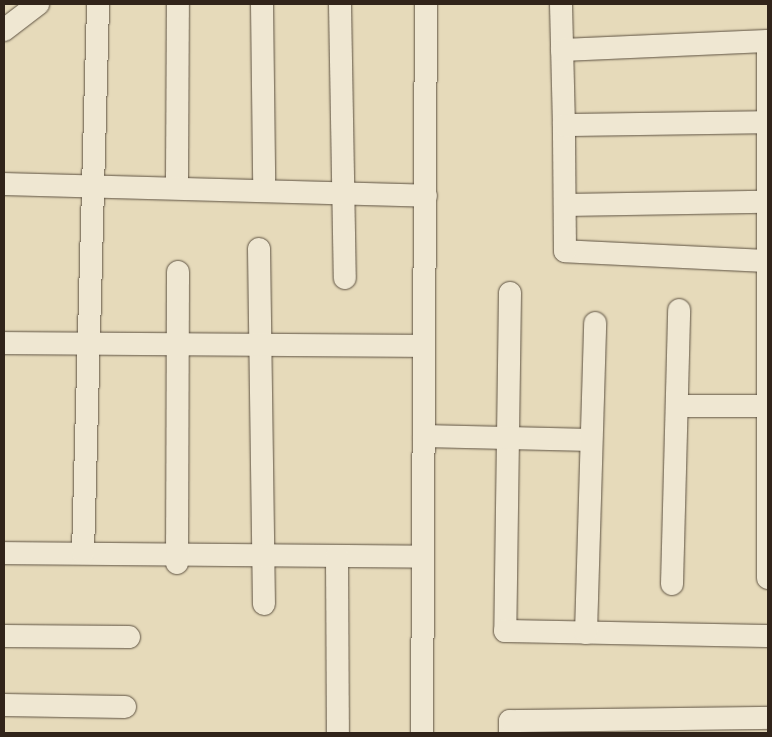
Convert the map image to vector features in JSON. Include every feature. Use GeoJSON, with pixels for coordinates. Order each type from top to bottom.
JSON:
{"type":"FeatureCollection","features":[{"type":"Feature","properties":{"kind":"street"},"geometry":{"type":"LineString","coordinates":[[4,30],[38,4]]}},
{"type":"Feature","properties":{"kind":"street"},"geometry":{"type":"LineString","coordinates":[[83,553],[98,4]]}},
{"type":"Feature","properties":{"kind":"street"},"geometry":{"type":"LineString","coordinates":[[177,179],[178,4]]}},
{"type":"Feature","properties":{"kind":"street"},"geometry":{"type":"LineString","coordinates":[[262,4],[264,179]]}},
{"type":"Feature","properties":{"kind":"street"},"geometry":{"type":"LineString","coordinates":[[340,4],[345,278]]}},
{"type":"Feature","properties":{"kind":"street"},"geometry":{"type":"LineString","coordinates":[[422,733],[426,4]]}},
{"type":"Feature","properties":{"kind":"street"},"geometry":{"type":"LineString","coordinates":[[561,4],[565,251],[766,261]]}},
{"type":"Feature","properties":{"kind":"street"},"geometry":{"type":"LineString","coordinates":[[562,50],[768,41],[765,202],[768,578]]}},
{"type":"Feature","properties":{"kind":"street"},"geometry":{"type":"LineString","coordinates":[[564,125],[767,122]]}},
{"type":"Feature","properties":{"kind":"street"},"geometry":{"type":"LineString","coordinates":[[4,184],[426,196]]}},
{"type":"Feature","properties":{"kind":"street"},"geometry":{"type":"LineString","coordinates":[[565,205],[765,202]]}},
{"type":"Feature","properties":{"kind":"street"},"geometry":{"type":"LineString","coordinates":[[259,248],[264,604]]}},
{"type":"Feature","properties":{"kind":"street"},"geometry":{"type":"LineString","coordinates":[[177,559],[178,272]]}},
{"type":"Feature","properties":{"kind":"street"},"geometry":{"type":"LineString","coordinates":[[510,293],[509,438],[504,631],[768,636]]}},
{"type":"Feature","properties":{"kind":"street"},"geometry":{"type":"LineString","coordinates":[[672,584],[679,310]]}},
{"type":"Feature","properties":{"kind":"street"},"geometry":{"type":"LineString","coordinates":[[586,632],[595,322]]}},
{"type":"Feature","properties":{"kind":"street"},"geometry":{"type":"LineString","coordinates":[[4,342],[88,346],[424,346]]}},
{"type":"Feature","properties":{"kind":"street"},"geometry":{"type":"LineString","coordinates":[[677,406],[767,406]]}},
{"type":"Feature","properties":{"kind":"street"},"geometry":{"type":"LineString","coordinates":[[424,436],[591,440]]}},
{"type":"Feature","properties":{"kind":"street"},"geometry":{"type":"LineString","coordinates":[[4,553],[83,553],[177,559],[264,555],[423,557]]}},
{"type":"Feature","properties":{"kind":"street"},"geometry":{"type":"LineString","coordinates":[[338,556],[338,733]]}},
{"type":"Feature","properties":{"kind":"street"},"geometry":{"type":"LineString","coordinates":[[4,636],[130,636]]}},
{"type":"Feature","properties":{"kind":"street"},"geometry":{"type":"LineString","coordinates":[[4,705],[125,707]]}},
{"type":"Feature","properties":{"kind":"street"},"geometry":{"type":"LineString","coordinates":[[510,733],[510,721],[602,727],[768,718]]}}]}
